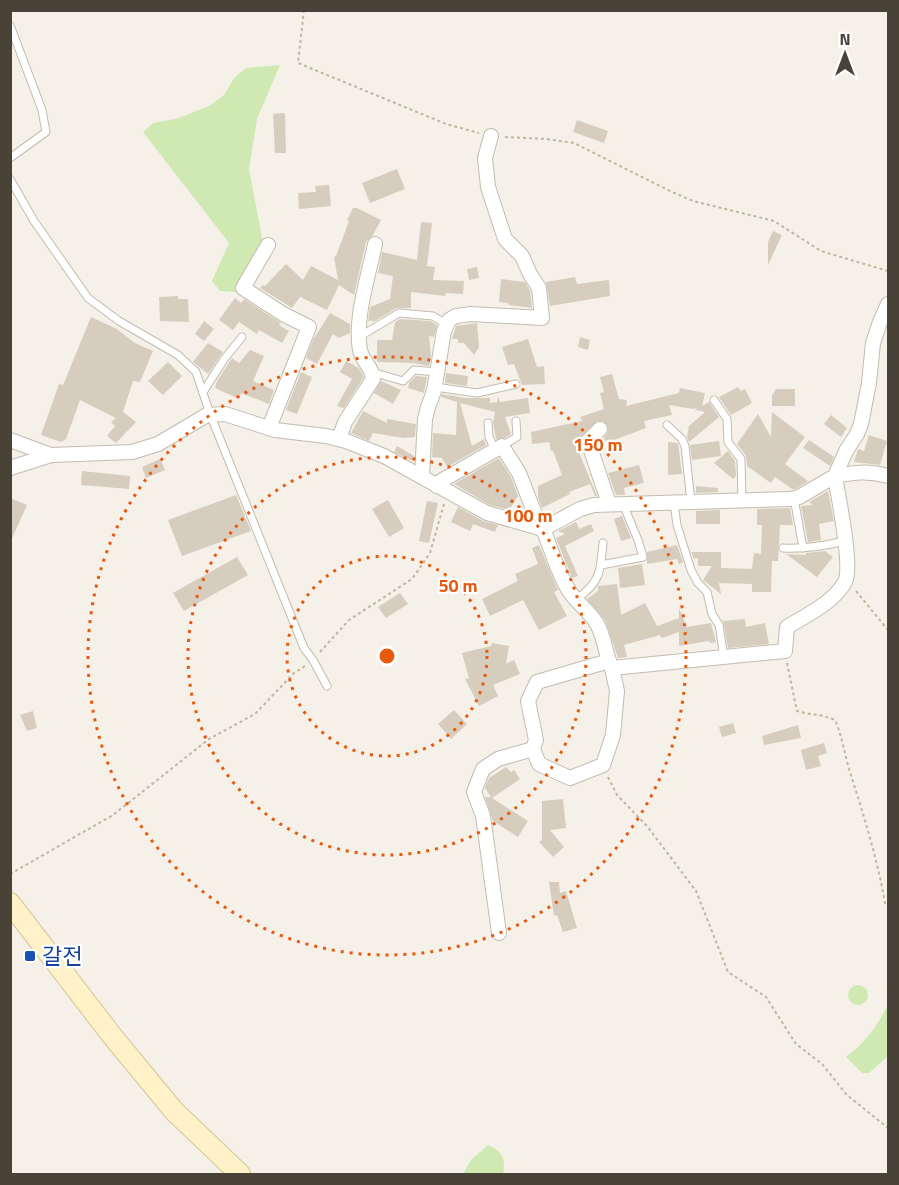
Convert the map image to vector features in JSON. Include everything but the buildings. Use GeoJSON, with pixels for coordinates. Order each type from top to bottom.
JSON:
{"type":"FeatureCollection","features":[{"type":"Feature","properties":{"kind":"street"},"geometry":{"type":"LineString","coordinates":[[422,476],[425,419],[435,387],[446,324],[456,316],[471,314],[542,318],[539,288],[519,252],[505,239],[488,187],[485,159],[491,136]]}},
{"type":"Feature","properties":{"kind":"street"},"geometry":{"type":"LineString","coordinates":[[339,439],[345,422],[373,379],[372,372],[360,350],[359,337],[361,306],[375,244]]}},
{"type":"Feature","properties":{"kind":"street"},"geometry":{"type":"LineString","coordinates":[[268,245],[243,288],[283,314],[309,327],[269,428]]}},
{"type":"Feature","properties":{"kind":"street"},"geometry":{"type":"LineString","coordinates":[[437,486],[441,481],[499,448],[519,473],[540,528],[567,588],[597,623],[605,642],[610,664],[617,691],[613,735],[603,765],[570,778],[539,764],[533,749],[536,740],[528,701],[537,682],[610,664],[724,658],[785,651],[787,627],[819,609],[846,580],[845,541],[835,476],[861,424],[869,383],[873,343],[888,304]]}},
{"type":"Feature","properties":{"kind":"street"},"geometry":{"type":"LineString","coordinates":[[10,468],[51,455],[132,452],[158,444],[210,414],[225,414],[269,428],[339,439],[384,456],[487,513],[540,528],[580,509],[616,504],[794,498],[835,476],[860,471],[888,476]]}},
{"type":"Feature","properties":{"kind":"street"},"geometry":{"type":"LineString","coordinates":[[600,429],[588,441],[607,494],[616,504]]}},
{"type":"Feature","properties":{"kind":"street"},"geometry":{"type":"LineString","coordinates":[[10,440],[51,455]]}},
{"type":"Feature","properties":{"kind":"street"},"geometry":{"type":"LineString","coordinates":[[499,933],[483,816],[474,792],[483,769],[498,759],[533,749]]}},
{"type":"Feature","properties":{"kind":"street"},"geometry":{"type":"LineString","coordinates":[[10,903],[174,1112],[240,1174]]}},
{"type":"Feature","properties":{"kind":"lane"},"geometry":{"type":"LineString","coordinates":[[10,25],[42,110],[46,132],[10,158]]}},
{"type":"Feature","properties":{"kind":"lane"},"geometry":{"type":"LineString","coordinates":[[10,178],[34,221],[88,298],[119,321],[166,347],[186,361],[196,372],[210,414],[304,648],[327,686]]}},
{"type":"Feature","properties":{"kind":"lane"},"geometry":{"type":"LineString","coordinates":[[359,337],[399,313],[433,316],[446,324]]}},
{"type":"Feature","properties":{"kind":"lane"},"geometry":{"type":"LineString","coordinates":[[203,392],[242,337]]}},
{"type":"Feature","properties":{"kind":"lane"},"geometry":{"type":"LineString","coordinates":[[372,372],[403,381],[414,370],[438,372]]}},
{"type":"Feature","properties":{"kind":"lane"},"geometry":{"type":"LineString","coordinates":[[435,387],[477,393],[516,384]]}},
{"type":"Feature","properties":{"kind":"lane"},"geometry":{"type":"LineString","coordinates":[[714,400],[727,419],[728,442],[741,459],[742,501]]}},
{"type":"Feature","properties":{"kind":"lane"},"geometry":{"type":"LineString","coordinates":[[488,423],[489,437],[499,448],[517,437],[516,421]]}},
{"type":"Feature","properties":{"kind":"lane"},"geometry":{"type":"LineString","coordinates":[[667,425],[686,446],[691,502]]}},
{"type":"Feature","properties":{"kind":"lane"},"geometry":{"type":"LineString","coordinates":[[794,498],[803,548]]}},
{"type":"Feature","properties":{"kind":"lane"},"geometry":{"type":"LineString","coordinates":[[674,503],[677,525],[691,570],[698,583],[707,592],[712,614],[719,625],[724,658]]}},
{"type":"Feature","properties":{"kind":"lane"},"geometry":{"type":"LineString","coordinates":[[601,565],[643,556],[638,540],[616,504]]}},
{"type":"Feature","properties":{"kind":"lane"},"geometry":{"type":"LineString","coordinates":[[783,548],[803,548],[845,541]]}},
{"type":"Feature","properties":{"kind":"lane"},"geometry":{"type":"LineString","coordinates":[[577,599],[594,583],[601,572],[603,543]]}},
{"type":"Feature","properties":{"kind":"path"},"geometry":{"type":"LineString","coordinates":[[304,10],[298,63],[446,124],[491,136],[574,143],[693,201],[774,221],[821,251],[888,271]]}},
{"type":"Feature","properties":{"kind":"path"},"geometry":{"type":"LineString","coordinates":[[10,874],[113,815],[209,739],[255,714],[294,673],[313,660],[349,621],[412,579],[430,554],[442,506],[451,495]]}},
{"type":"Feature","properties":{"kind":"path"},"geometry":{"type":"LineString","coordinates":[[846,580],[888,630]]}},
{"type":"Feature","properties":{"kind":"path"},"geometry":{"type":"LineString","coordinates":[[785,651],[797,711],[829,717],[835,720],[840,730],[870,838],[885,903],[888,904]]}},
{"type":"Feature","properties":{"kind":"path"},"geometry":{"type":"LineString","coordinates":[[603,765],[617,795],[647,826],[696,891],[728,972],[766,997],[796,1044],[822,1064],[847,1095],[888,1128]]}},
{"type":"Feature","properties":{"kind":"green space"},"geometry":{"type":"Polygon","coordinates":[[[280,65],[257,119],[249,169],[263,243],[256,261],[238,292],[220,291],[212,281],[229,243],[143,132],[153,123],[179,118],[209,106],[224,95],[234,78],[246,68],[280,65]]]}},
{"type":"Feature","properties":{"kind":"green space"},"geometry":{"type":"Polygon","coordinates":[[[858,985],[865,988],[868,995],[865,1002],[858,1005],[851,1002],[848,995],[851,988],[858,985]]]}},
{"type":"Feature","properties":{"kind":"green space"},"geometry":{"type":"Polygon","coordinates":[[[888,1005],[888,1056],[869,1073],[862,1073],[846,1057],[870,1033],[888,1005]]]}},
{"type":"Feature","properties":{"kind":"green space"},"geometry":{"type":"Polygon","coordinates":[[[488,1145],[502,1156],[503,1174],[463,1174],[471,1160],[488,1145]]]}},
{"type":"Feature","properties":{"kind":"place","name":"갈전"},"geometry":{"type":"Point","coordinates":[30,956]}}]}
